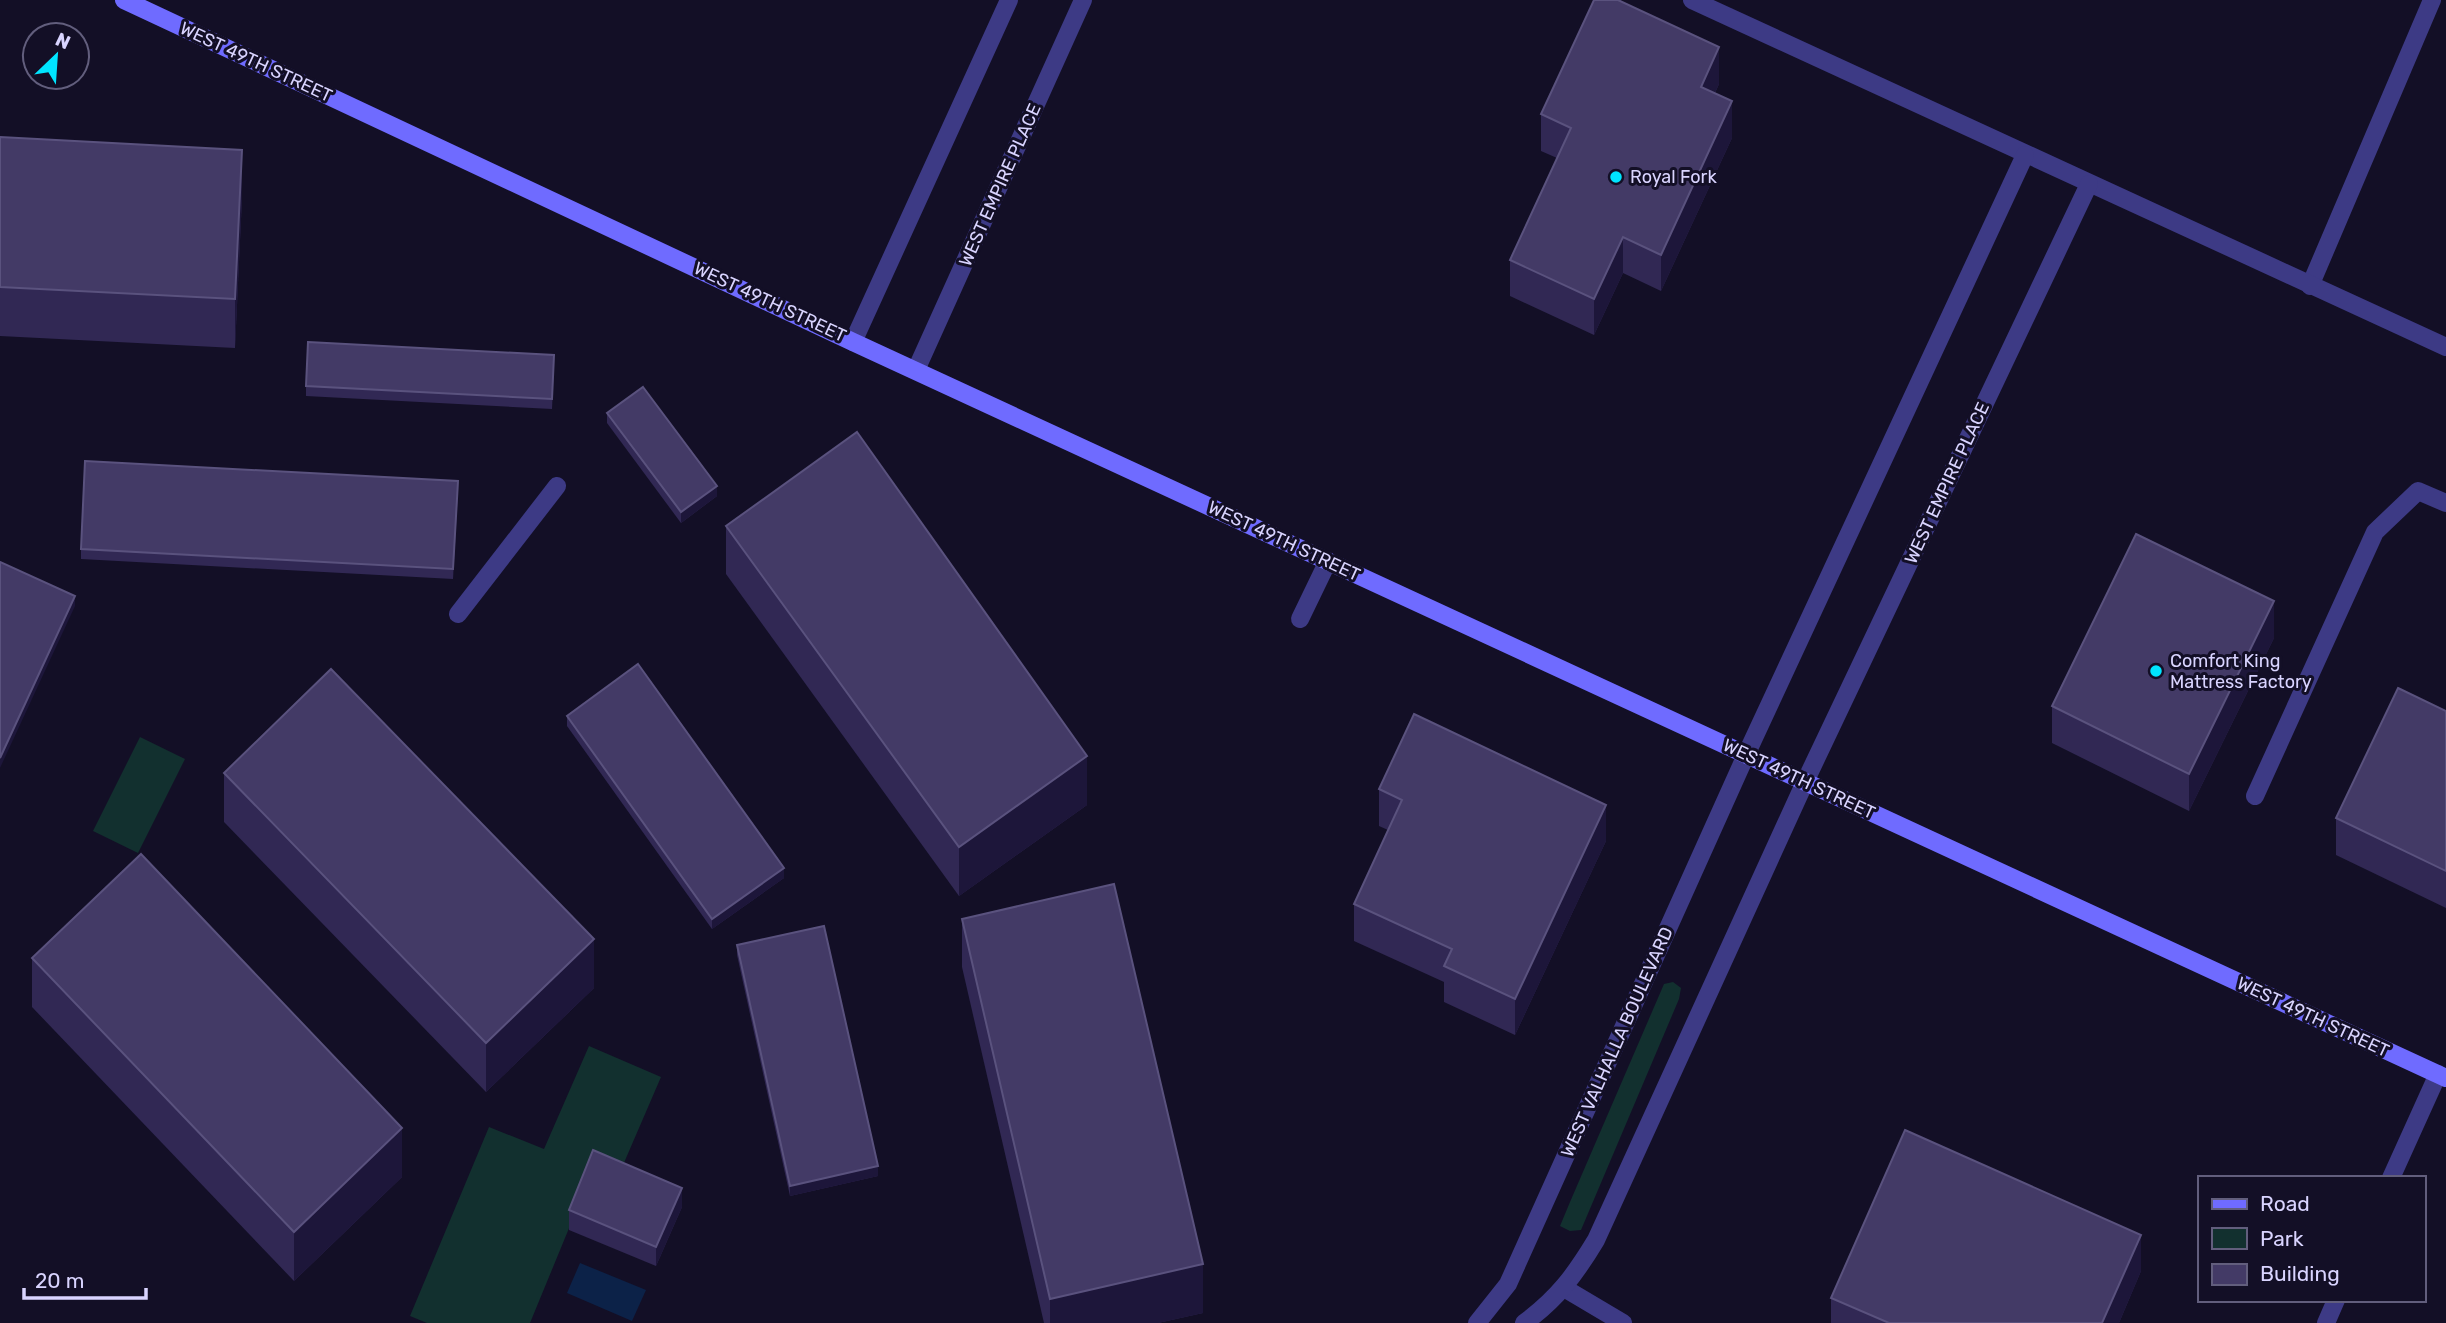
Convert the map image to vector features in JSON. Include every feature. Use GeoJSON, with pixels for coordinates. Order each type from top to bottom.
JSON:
{"type":"FeatureCollection","features":[{"type":"Feature","properties":{"kind":"main road","name":"WEST 49TH STREET"},"geometry":{"type":"LineString","coordinates":[[124,0],[853,341],[2442,1076]]}},
{"type":"Feature","properties":{"kind":"street"},"geometry":{"type":"LineString","coordinates":[[853,341],[1009,0]]}},
{"type":"Feature","properties":{"kind":"street","name":"WEST EMPIRE PLACE"},"geometry":{"type":"LineString","coordinates":[[916,370],[1083,0]]}},
{"type":"Feature","properties":{"kind":"street"},"geometry":{"type":"LineString","coordinates":[[1692,0],[2446,347]]}},
{"type":"Feature","properties":{"kind":"street"},"geometry":{"type":"LineString","coordinates":[[2310,286],[2432,0]]}},
{"type":"Feature","properties":{"kind":"street"},"geometry":{"type":"LineString","coordinates":[[1746,755],[2025,155]]}},
{"type":"Feature","properties":{"kind":"street","name":"WEST EMPIRE PLACE"},"geometry":{"type":"LineString","coordinates":[[1805,782],[2089,184]]}},
{"type":"Feature","properties":{"kind":"street"},"geometry":{"type":"LineString","coordinates":[[458,614],[557,486]]}},
{"type":"Feature","properties":{"kind":"street"},"geometry":{"type":"LineString","coordinates":[[2255,796],[2375,532],[2418,491],[2446,503]]}},
{"type":"Feature","properties":{"kind":"street"},"geometry":{"type":"LineString","coordinates":[[1300,620],[1328,561]]}},
{"type":"Feature","properties":{"kind":"street","name":"WEST VALHALLA BOULEVARD"},"geometry":{"type":"LineString","coordinates":[[1477,1323],[1508,1284],[1746,755]]}},
{"type":"Feature","properties":{"kind":"street"},"geometry":{"type":"LineString","coordinates":[[1524,1323],[1548,1306],[1575,1276],[1596,1240],[1805,782]]}},
{"type":"Feature","properties":{"kind":"street"},"geometry":{"type":"LineString","coordinates":[[2392,1176],[2442,1076]]}},
{"type":"Feature","properties":{"kind":"street"},"geometry":{"type":"LineString","coordinates":[[1564,1288],[1623,1323]]}},
{"type":"Feature","properties":{"kind":"street"},"geometry":{"type":"LineString","coordinates":[[2326,1323],[2335,1302]]}},
{"type":"Feature","properties":{"kind":"green space"},"geometry":{"type":"Polygon","coordinates":[[[140,737],[185,759],[138,853],[93,831],[140,737]]]}},
{"type":"Feature","properties":{"kind":"green space"},"geometry":{"type":"Polygon","coordinates":[[[1673,982],[1681,988],[1679,999],[1581,1230],[1570,1231],[1560,1226],[1664,984],[1673,982]]]}},
{"type":"Feature","properties":{"kind":"green space"},"geometry":{"type":"Polygon","coordinates":[[[589,1046],[661,1077],[617,1179],[593,1170],[530,1323],[427,1323],[410,1316],[489,1127],[544,1149],[589,1046]]]}},
{"type":"Feature","properties":{"kind":"water"},"geometry":{"type":"Polygon","coordinates":[[[580,1263],[646,1290],[632,1321],[567,1293],[580,1263]]]}},
{"type":"Feature","properties":{"kind":"building"},"geometry":{"type":"Polygon","coordinates":[[[1594,0],[1618,0],[1719,47],[1701,87],[1732,101],[1661,255],[1623,237],[1594,299],[1510,260],[1571,128],[1541,114],[1594,0]]]}},
{"type":"Feature","properties":{"kind":"building"},"geometry":{"type":"Polygon","coordinates":[[[0,137],[242,150],[235,299],[0,287],[0,137]]]}},
{"type":"Feature","properties":{"kind":"building"},"geometry":{"type":"Polygon","coordinates":[[[308,342],[554,355],[552,399],[306,386],[308,342]]]}},
{"type":"Feature","properties":{"kind":"building"},"geometry":{"type":"Polygon","coordinates":[[[643,387],[717,486],[681,512],[607,413],[643,387]]]}},
{"type":"Feature","properties":{"kind":"building"},"geometry":{"type":"Polygon","coordinates":[[[857,432],[1087,756],[959,847],[726,526],[857,432]]]}},
{"type":"Feature","properties":{"kind":"building"},"geometry":{"type":"Polygon","coordinates":[[[85,461],[458,481],[453,569],[81,549],[85,461]]]}},
{"type":"Feature","properties":{"kind":"building"},"geometry":{"type":"Polygon","coordinates":[[[2136,534],[2274,601],[2189,774],[2052,706],[2136,534]]]}},
{"type":"Feature","properties":{"kind":"building"},"geometry":{"type":"Polygon","coordinates":[[[0,562],[75,596],[0,758],[0,562]]]}},
{"type":"Feature","properties":{"kind":"building"},"geometry":{"type":"Polygon","coordinates":[[[638,664],[784,868],[712,919],[567,716],[638,664]]]}},
{"type":"Feature","properties":{"kind":"building"},"geometry":{"type":"Polygon","coordinates":[[[331,669],[594,939],[486,1043],[224,773],[331,669]]]}},
{"type":"Feature","properties":{"kind":"building"},"geometry":{"type":"Polygon","coordinates":[[[2398,688],[2446,711],[2446,871],[2336,818],[2398,688]]]}},
{"type":"Feature","properties":{"kind":"building"},"geometry":{"type":"Polygon","coordinates":[[[1414,714],[1606,805],[1515,999],[1444,966],[1452,949],[1354,904],[1402,800],[1379,789],[1414,714]]]}},
{"type":"Feature","properties":{"kind":"building"},"geometry":{"type":"Polygon","coordinates":[[[141,854],[402,1128],[294,1232],[32,958],[141,854]]]}},
{"type":"Feature","properties":{"kind":"building"},"geometry":{"type":"Polygon","coordinates":[[[1114,884],[1203,1264],[1050,1299],[962,919],[1114,884]]]}},
{"type":"Feature","properties":{"kind":"building"},"geometry":{"type":"Polygon","coordinates":[[[824,926],[878,1166],[790,1186],[737,945],[824,926]]]}},
{"type":"Feature","properties":{"kind":"building"},"geometry":{"type":"Polygon","coordinates":[[[1905,1130],[2141,1235],[2102,1323],[1889,1323],[1831,1298],[1905,1130]]]}},
{"type":"Feature","properties":{"kind":"building"},"geometry":{"type":"Polygon","coordinates":[[[593,1150],[682,1188],[656,1247],[569,1210],[593,1150]]]}},
{"type":"Feature","properties":{"kind":"place","name":"Royal Fork"},"geometry":{"type":"Point","coordinates":[1616,177]}},
{"type":"Feature","properties":{"kind":"place","name":"Comfort King Mattress Factory"},"geometry":{"type":"Point","coordinates":[2156,671]}}]}
